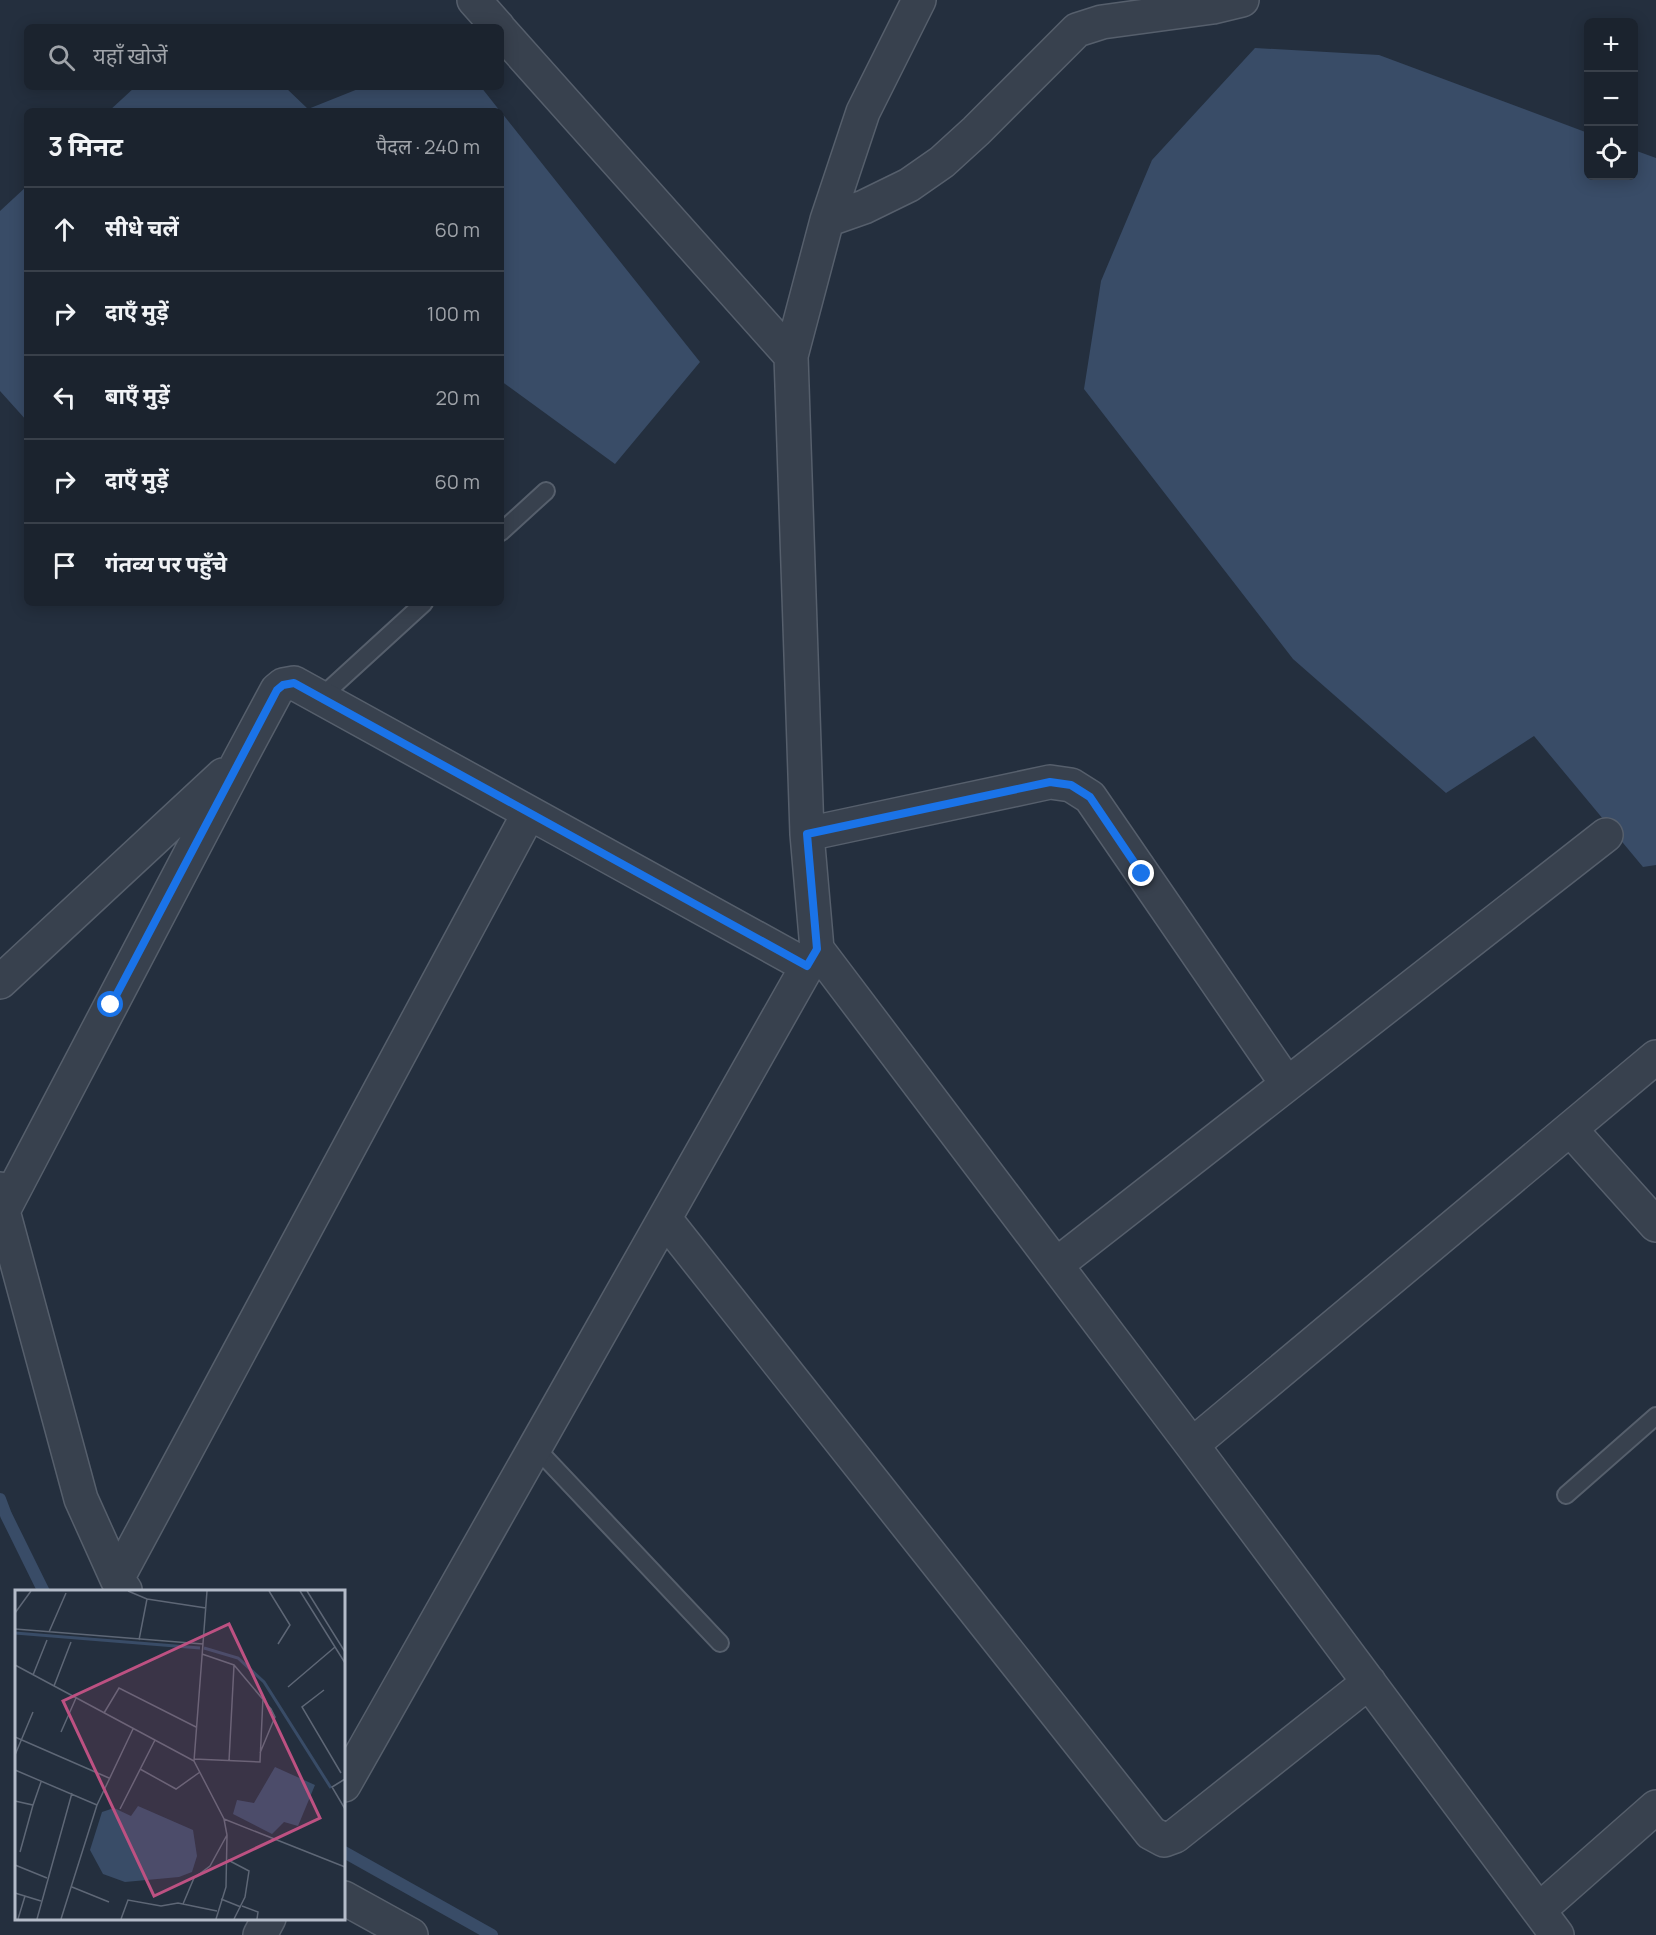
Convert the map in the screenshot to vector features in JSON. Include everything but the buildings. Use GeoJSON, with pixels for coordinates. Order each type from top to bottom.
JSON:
{"type":"FeatureCollection","features":[{"type":"Feature","properties":{"kind":"street"},"geometry":{"type":"LineString","coordinates":[[474,0],[495,24]]}},
{"type":"Feature","properties":{"kind":"street"},"geometry":{"type":"LineString","coordinates":[[827,219],[864,207],[909,185],[942,162],[1077,30],[1102,22],[1213,7],[1242,0]]}},
{"type":"Feature","properties":{"kind":"street"},"geometry":{"type":"LineString","coordinates":[[345,1783],[812,957],[790,356],[827,219],[863,112],[915,2]]}},
{"type":"Feature","properties":{"kind":"street"},"geometry":{"type":"LineString","coordinates":[[504,34],[790,356]]}},
{"type":"Feature","properties":{"kind":"street"},"geometry":{"type":"LineString","coordinates":[[122,1585],[81,1499],[2,1199],[277,690],[283,685],[294,683],[529,813],[812,957],[1056,1265],[1548,1922],[1656,1807]]}},
{"type":"Feature","properties":{"kind":"street"},"geometry":{"type":"LineString","coordinates":[[0,982],[240,759]]}},
{"type":"Feature","properties":{"kind":"street"},"geometry":{"type":"LineString","coordinates":[[807,834],[1050,782],[1071,785],[1090,797],[1287,1084]]}},
{"type":"Feature","properties":{"kind":"street"},"geometry":{"type":"LineString","coordinates":[[122,1585],[529,813]]}},
{"type":"Feature","properties":{"kind":"street"},"geometry":{"type":"LineString","coordinates":[[1056,1265],[1606,835]]}},
{"type":"Feature","properties":{"kind":"street"},"geometry":{"type":"LineString","coordinates":[[1192,1445],[1656,1057]]}},
{"type":"Feature","properties":{"kind":"street"},"geometry":{"type":"LineString","coordinates":[[1570,1129],[1656,1225]]}},
{"type":"Feature","properties":{"kind":"street"},"geometry":{"type":"LineString","coordinates":[[665,1219],[1151,1833],[1164,1840],[1175,1836],[1369,1682]]}},
{"type":"Feature","properties":{"kind":"street"},"geometry":{"type":"LineString","coordinates":[[345,1899],[411,1935]]}},
{"type":"Feature","properties":{"kind":"street"},"geometry":{"type":"LineString","coordinates":[[260,1935],[268,1920]]}},
{"type":"Feature","properties":{"kind":"lane"},"geometry":{"type":"LineString","coordinates":[[504,529],[546,491]]}},
{"type":"Feature","properties":{"kind":"lane"},"geometry":{"type":"LineString","coordinates":[[320,698],[421,606]]}},
{"type":"Feature","properties":{"kind":"lane"},"geometry":{"type":"LineString","coordinates":[[1566,1495],[1656,1416]]}},
{"type":"Feature","properties":{"kind":"lane"},"geometry":{"type":"LineString","coordinates":[[536,1448],[720,1643]]}},
{"type":"Feature","properties":{"kind":"water"},"geometry":{"type":"Polygon","coordinates":[[[1255,48],[1379,55],[1584,132],[1584,180],[1638,180],[1638,151],[1656,158],[1656,865],[1643,867],[1534,736],[1446,793],[1293,659],[1084,389],[1101,281],[1152,160],[1255,48]]]}},
{"type":"Feature","properties":{"kind":"water"},"geometry":{"type":"Polygon","coordinates":[[[132,90],[288,90],[307,108],[112,108],[132,90]]]}},
{"type":"Feature","properties":{"kind":"water"},"geometry":{"type":"Polygon","coordinates":[[[356,90],[483,90],[498,108],[310,108],[356,90]]]}},
{"type":"Feature","properties":{"kind":"water"},"geometry":{"type":"Polygon","coordinates":[[[504,116],[700,362],[615,464],[504,383],[504,116]]]}},
{"type":"Feature","properties":{"kind":"water"},"geometry":{"type":"Polygon","coordinates":[[[24,189],[24,418],[0,391],[0,211],[24,189]]]}},
{"type":"Feature","properties":{"kind":"waterway"},"geometry":{"type":"LineString","coordinates":[[0,1499],[43,1590]]}},
{"type":"Feature","properties":{"kind":"waterway"},"geometry":{"type":"LineString","coordinates":[[345,1853],[492,1935]]}},
{"type":"Feature","properties":{"kind":"route"},"geometry":{"type":"LineString","coordinates":[[111,1005],[277,690],[283,685],[294,683],[807,966],[817,949],[807,834],[1050,782],[1071,785],[1090,797],[1142,874]]}}]}
